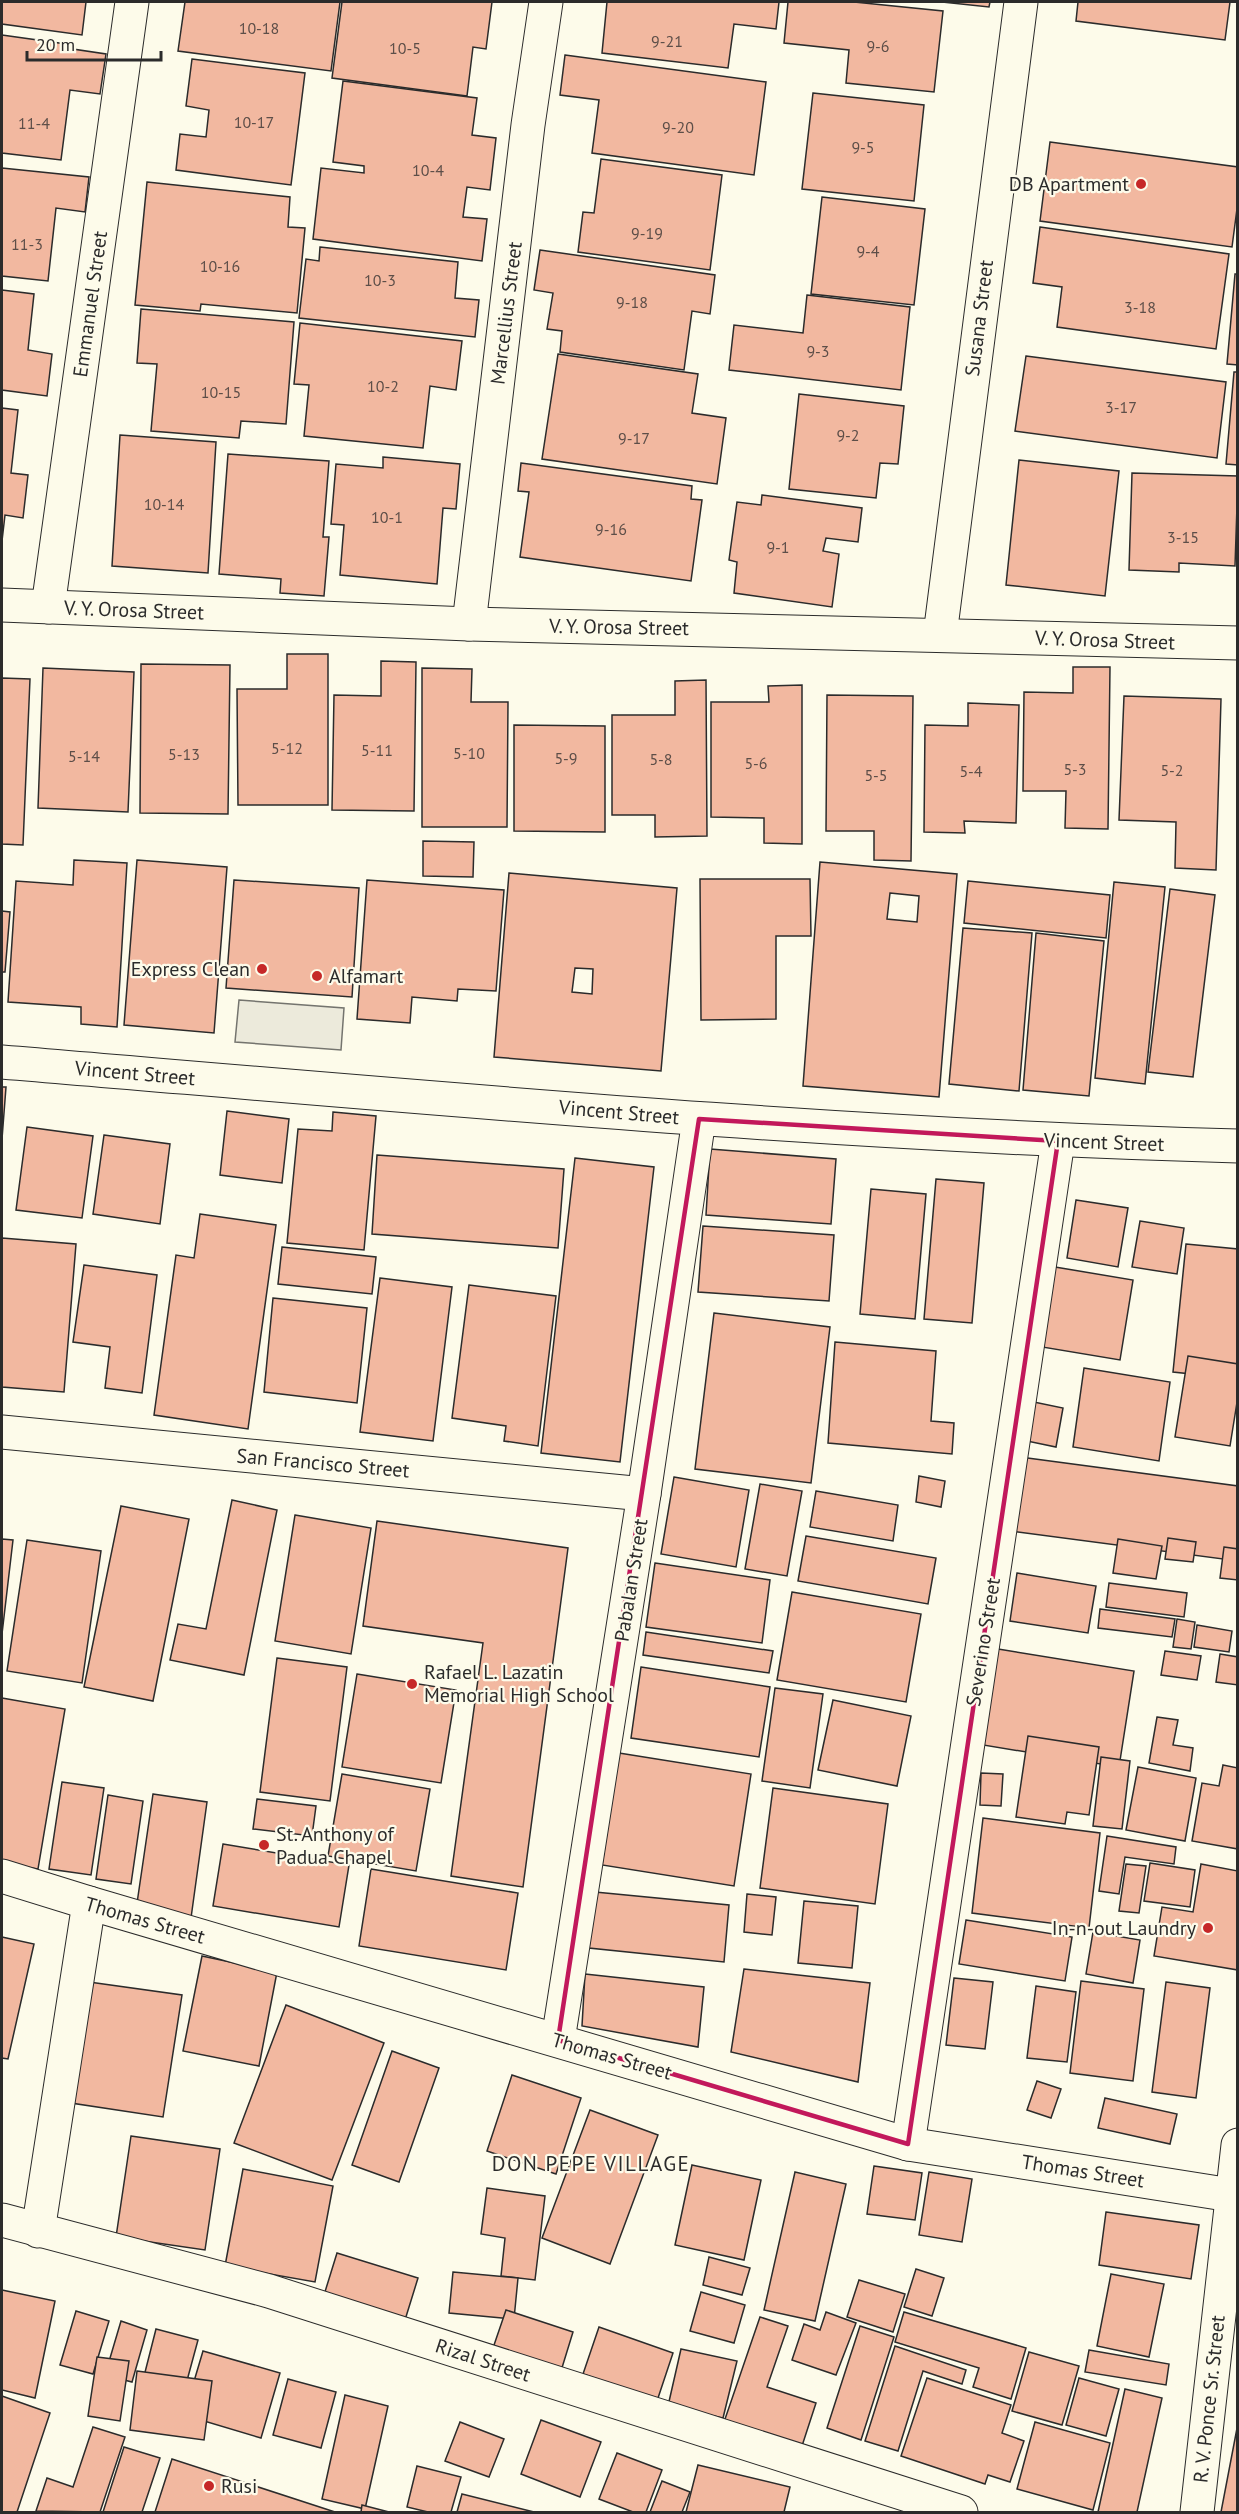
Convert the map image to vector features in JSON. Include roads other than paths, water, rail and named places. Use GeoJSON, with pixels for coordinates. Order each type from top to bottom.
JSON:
{"type":"FeatureCollection","features":[{"type":"Feature","properties":{"kind":"street","name":"Emmanuel Street"},"geometry":{"type":"LineString","coordinates":[[48,607],[132,2]]}},
{"type":"Feature","properties":{"kind":"street","name":"Marcellius Street"},"geometry":{"type":"LineString","coordinates":[[470,624],[527,137],[546,2]]}},
{"type":"Feature","properties":{"kind":"street","name":"Susana Street"},"geometry":{"type":"LineString","coordinates":[[940,635],[1021,2]]}},
{"type":"Feature","properties":{"kind":"street","name":"V. Y. Orosa Street"},"geometry":{"type":"LineString","coordinates":[[2,605],[470,624],[1238,643]]}},
{"type":"Feature","properties":{"kind":"street","name":"Vincent Street"},"geometry":{"type":"LineString","coordinates":[[2,1062],[699,1119],[1058,1141],[1238,1146]]}},
{"type":"Feature","properties":{"kind":"street","name":"Pabalan Street"},"geometry":{"type":"LineString","coordinates":[[558,2040],[644,1494],[699,1119]]}},
{"type":"Feature","properties":{"kind":"street","name":"Severino Street"},"geometry":{"type":"LineString","coordinates":[[908,2144],[1058,1141]]}},
{"type":"Feature","properties":{"kind":"street","name":"San Francisco Street"},"geometry":{"type":"LineString","coordinates":[[2,1432],[644,1494]]}},
{"type":"Feature","properties":{"kind":"street","name":"Thomas Street"},"geometry":{"type":"LineString","coordinates":[[2,1876],[908,2144],[1231,2195]]}},
{"type":"Feature","properties":{"kind":"street"},"geometry":{"type":"LineString","coordinates":[[38,2231],[89,1903]]}},
{"type":"Feature","properties":{"kind":"street","name":"R. V. Ponce Sr. Street"},"geometry":{"type":"LineString","coordinates":[[1197,2511],[1238,2145]]}},
{"type":"Feature","properties":{"kind":"street","name":"Rizal Street"},"geometry":{"type":"LineString","coordinates":[[2,2220],[269,2291],[961,2512]]}},
{"type":"Feature","properties":{"kind":"place","name":"DB Apartment"},"geometry":{"type":"Point","coordinates":[1141,184]}},
{"type":"Feature","properties":{"kind":"place","name":"Express Clean"},"geometry":{"type":"Point","coordinates":[262,969]}},
{"type":"Feature","properties":{"kind":"place","name":"Alfamart"},"geometry":{"type":"Point","coordinates":[317,976]}},
{"type":"Feature","properties":{"kind":"place","name":"Rafael L. Lazatin Memorial High School"},"geometry":{"type":"Point","coordinates":[412,1684]}},
{"type":"Feature","properties":{"kind":"place","name":"St. Anthony of Padua Chapel"},"geometry":{"type":"Point","coordinates":[264,1845]}},
{"type":"Feature","properties":{"kind":"place","name":"In-n-out Laundry"},"geometry":{"type":"Point","coordinates":[1208,1928]}},
{"type":"Feature","properties":{"kind":"place","name":"Rusi"},"geometry":{"type":"Point","coordinates":[209,2486]}},
{"type":"Feature","properties":{"kind":"district","name":"DON PEPE VILLAGE"},"geometry":{"type":"Point","coordinates":[591,2164]}}]}
